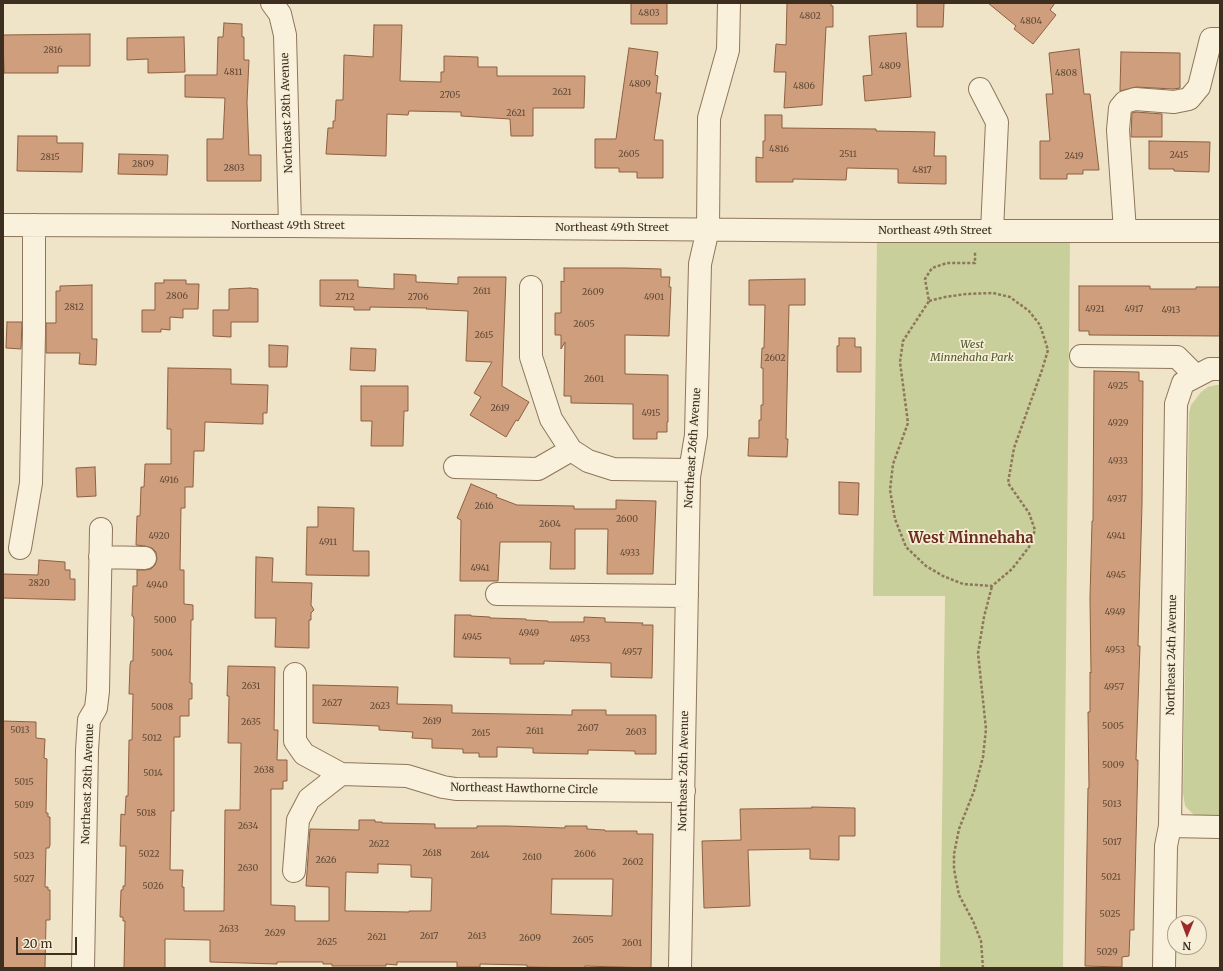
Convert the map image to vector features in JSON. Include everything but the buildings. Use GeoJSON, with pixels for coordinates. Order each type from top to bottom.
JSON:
{"type":"FeatureCollection","features":[{"type":"Feature","properties":{"kind":"street","name":"Northeast 28th Avenue"},"geometry":{"type":"LineString","coordinates":[[272,3],[280,14],[285,35],[290,226]]}},
{"type":"Feature","properties":{"kind":"street","name":"Northeast 26th Avenue"},"geometry":{"type":"LineString","coordinates":[[680,968],[689,470],[696,435],[700,264],[708,229],[709,118],[728,50],[729,3]]}},
{"type":"Feature","properties":{"kind":"street"},"geometry":{"type":"LineString","coordinates":[[1125,231],[1118,130],[1120,108],[1125,102],[1135,99],[1174,102],[1190,98],[1199,87],[1211,38],[1220,39]]}},
{"type":"Feature","properties":{"kind":"street"},"geometry":{"type":"LineString","coordinates":[[980,89],[997,122],[992,231]]}},
{"type":"Feature","properties":{"kind":"street","name":"Northeast 49th Street"},"geometry":{"type":"LineString","coordinates":[[3,225],[1220,231]]}},
{"type":"Feature","properties":{"kind":"street"},"geometry":{"type":"LineString","coordinates":[[20,548],[31,483],[34,340],[34,225]]}},
{"type":"Feature","properties":{"kind":"street"},"geometry":{"type":"LineString","coordinates":[[531,287],[531,357],[551,419],[571,450],[588,461],[613,469],[689,470]]}},
{"type":"Feature","properties":{"kind":"street"},"geometry":{"type":"LineString","coordinates":[[1081,356],[1177,357],[1196,376]]}},
{"type":"Feature","properties":{"kind":"street","name":"Northeast 24th Avenue"},"geometry":{"type":"LineString","coordinates":[[1164,968],[1166,846],[1170,826],[1176,404],[1183,383],[1210,369],[1220,369]]}},
{"type":"Feature","properties":{"kind":"street"},"geometry":{"type":"LineString","coordinates":[[455,468],[538,469],[571,450]]}},
{"type":"Feature","properties":{"kind":"street","name":"Northeast 28th Avenue"},"geometry":{"type":"LineString","coordinates":[[83,968],[87,750],[89,720],[96,708],[98,691],[101,529]]}},
{"type":"Feature","properties":{"kind":"street"},"geometry":{"type":"LineString","coordinates":[[100,557],[145,558]]}},
{"type":"Feature","properties":{"kind":"street"},"geometry":{"type":"LineString","coordinates":[[497,594],[687,596]]}},
{"type":"Feature","properties":{"kind":"street"},"geometry":{"type":"LineString","coordinates":[[294,871],[298,820],[310,799],[341,774],[304,754],[295,741],[295,674]]}},
{"type":"Feature","properties":{"kind":"street","name":"Northeast Hawthorne Circle"},"geometry":{"type":"LineString","coordinates":[[341,774],[407,776],[443,787],[456,789],[684,791]]}},
{"type":"Feature","properties":{"kind":"street"},"geometry":{"type":"LineString","coordinates":[[1170,826],[1220,827]]}},
{"type":"Feature","properties":{"kind":"path"},"geometry":{"type":"LineString","coordinates":[[929,301],[925,279],[932,268],[947,263],[975,263],[975,248]]}},
{"type":"Feature","properties":{"kind":"path"},"geometry":{"type":"LineString","coordinates":[[983,968],[981,941],[973,921],[959,895],[954,869],[954,854],[959,829],[974,790],[983,757],[986,729],[978,653],[984,617],[992,586],[1012,569],[1029,547],[1035,530],[1029,513],[1008,483],[1014,448],[1048,350],[1040,325],[1029,311],[1010,297],[993,293],[966,294],[929,301],[903,341],[900,362],[908,423],[893,464],[890,490],[895,519],[906,546],[926,566],[943,576],[963,584],[992,586]]}},
{"type":"Feature","properties":{"kind":"green space","name":"West Minnehaha Park"},"geometry":{"type":"Polygon","coordinates":[[[877,238],[1070,238],[1063,968],[940,968],[945,596],[873,596],[877,238]]]}},
{"type":"Feature","properties":{"kind":"green space"},"geometry":{"type":"Polygon","coordinates":[[[1220,385],[1219,818],[1194,815],[1185,806],[1183,793],[1189,413],[1191,405],[1201,392],[1208,387],[1220,385]]]}},
{"type":"Feature","properties":{"kind":"district","name":"West Minnehaha"},"geometry":{"type":"Point","coordinates":[971,539]}}]}
